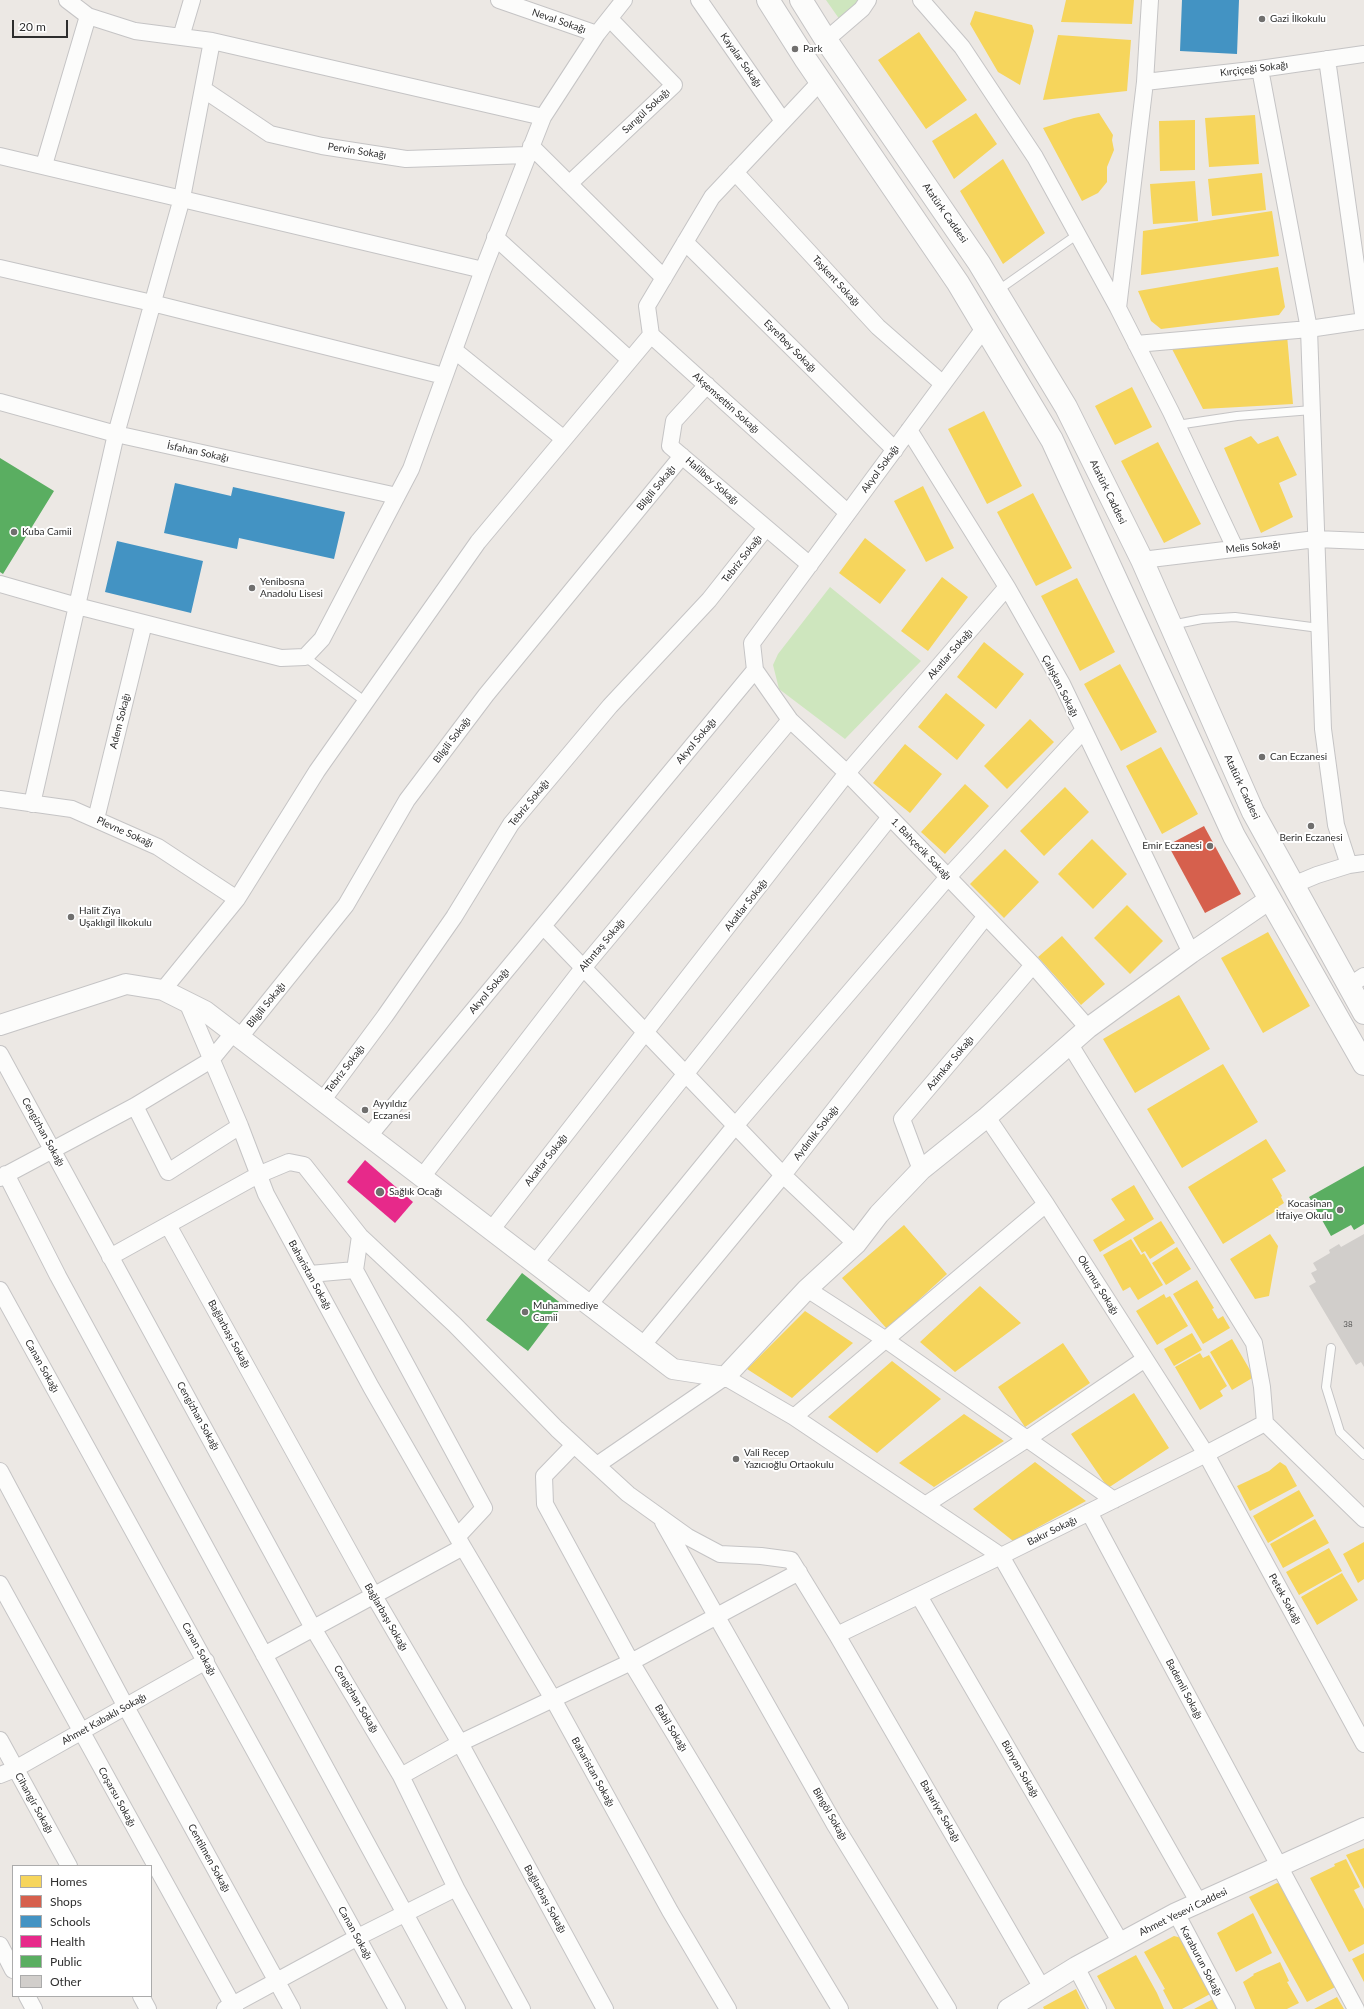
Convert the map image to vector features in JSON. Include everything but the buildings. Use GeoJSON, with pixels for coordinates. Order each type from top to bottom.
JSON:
{"type":"FeatureCollection","features":[{"type":"Feature","properties":{"kind":"main road"},"geometry":{"type":"LineString","coordinates":[[768,0],[958,283],[1052,440],[1234,836],[1364,1064]]}},
{"type":"Feature","properties":{"kind":"main road","name":"Atatürk Caddesi"},"geometry":{"type":"LineString","coordinates":[[801,0],[826,40],[979,263],[1066,408],[1142,560],[1252,812],[1293,885],[1356,981],[1364,1012]]}},
{"type":"Feature","properties":{"kind":"street"},"geometry":{"type":"LineString","coordinates":[[67,0],[88,16],[135,31],[212,41],[543,117]]}},
{"type":"Feature","properties":{"kind":"street"},"geometry":{"type":"LineString","coordinates":[[181,37],[192,0]]}},
{"type":"Feature","properties":{"kind":"street","name":"Neval Sokağı"},"geometry":{"type":"LineString","coordinates":[[499,0],[597,34]]}},
{"type":"Feature","properties":{"kind":"street"},"geometry":{"type":"LineString","coordinates":[[0,584],[77,606],[281,658],[305,657],[322,639],[411,469],[482,270],[543,117],[597,34],[624,0]]}},
{"type":"Feature","properties":{"kind":"street","name":"Kayalar Sokağı"},"geometry":{"type":"LineString","coordinates":[[699,0],[783,121]]}},
{"type":"Feature","properties":{"kind":"street"},"geometry":{"type":"LineString","coordinates":[[826,40],[862,8],[868,0]]}},
{"type":"Feature","properties":{"kind":"street"},"geometry":{"type":"LineString","coordinates":[[921,0],[962,47],[1035,157],[1118,308],[1177,425],[1235,548]]}},
{"type":"Feature","properties":{"kind":"street"},"geometry":{"type":"LineString","coordinates":[[1118,308],[1145,82],[1150,0]]}},
{"type":"Feature","properties":{"kind":"street"},"geometry":{"type":"LineString","coordinates":[[44,165],[88,16]]}},
{"type":"Feature","properties":{"kind":"street","name":"Sarıgül Sokağı"},"geometry":{"type":"LineString","coordinates":[[569,184],[674,85],[610,19]]}},
{"type":"Feature","properties":{"kind":"street"},"geometry":{"type":"LineString","coordinates":[[32,804],[116,434],[182,198],[212,41]]}},
{"type":"Feature","properties":{"kind":"street","name":"Kırçiçeği Sokağı"},"geometry":{"type":"LineString","coordinates":[[1145,82],[1260,69],[1364,54]]}},
{"type":"Feature","properties":{"kind":"street"},"geometry":{"type":"LineString","coordinates":[[1136,344],[1308,329],[1364,321],[1327,59]]}},
{"type":"Feature","properties":{"kind":"street"},"geometry":{"type":"LineString","coordinates":[[1260,69],[1308,329],[1323,729],[1336,825],[1356,864],[1317,874],[1293,885]]}},
{"type":"Feature","properties":{"kind":"street"},"geometry":{"type":"LineString","coordinates":[[163,990],[237,899],[317,771],[478,542],[651,335],[647,306],[712,197],[821,81]]}},
{"type":"Feature","properties":{"kind":"street","name":"Pervin Sokağı"},"geometry":{"type":"LineString","coordinates":[[203,89],[270,134],[322,146],[406,159],[529,150]]}},
{"type":"Feature","properties":{"kind":"street"},"geometry":{"type":"LineString","coordinates":[[529,150],[569,184],[664,278]]}},
{"type":"Feature","properties":{"kind":"street"},"geometry":{"type":"LineString","coordinates":[[0,156],[44,165],[482,270]]}},
{"type":"Feature","properties":{"kind":"street","name":"Taşkent Sokağı"},"geometry":{"type":"LineString","coordinates":[[735,172],[878,327],[943,384]]}},
{"type":"Feature","properties":{"kind":"street"},"geometry":{"type":"LineString","coordinates":[[495,237],[630,360]]}},
{"type":"Feature","properties":{"kind":"street","name":"Eşrefbey Sokağı"},"geometry":{"type":"LineString","coordinates":[[685,242],[895,450]]}},
{"type":"Feature","properties":{"kind":"street"},"geometry":{"type":"LineString","coordinates":[[0,268],[152,303],[444,376]]}},
{"type":"Feature","properties":{"kind":"street","name":"Akyol Sokağı"},"geometry":{"type":"LineString","coordinates":[[369,1136],[755,670],[752,643],[985,327]]}},
{"type":"Feature","properties":{"kind":"street","name":"Akşemsettin Sokağı"},"geometry":{"type":"LineString","coordinates":[[651,335],[848,513]]}},
{"type":"Feature","properties":{"kind":"street"},"geometry":{"type":"LineString","coordinates":[[454,350],[564,439]]}},
{"type":"Feature","properties":{"kind":"street","name":"Halilbey Sokağı"},"geometry":{"type":"LineString","coordinates":[[706,385],[674,421],[670,446],[810,565]]}},
{"type":"Feature","properties":{"kind":"street","name":"İsfahan Sokağı"},"geometry":{"type":"LineString","coordinates":[[0,402],[116,434],[397,496]]}},
{"type":"Feature","properties":{"kind":"street","name":"Çalışkan Sokağı"},"geometry":{"type":"LineString","coordinates":[[909,430],[1007,588],[1062,684],[1082,731],[1191,953]]}},
{"type":"Feature","properties":{"kind":"street","name":"Bilgili Sokağı"},"geometry":{"type":"LineString","coordinates":[[3,1176],[135,1106],[211,1060],[237,1035],[346,904],[407,800],[486,695],[682,456]]}},
{"type":"Feature","properties":{"kind":"street","name":"Tebriz Sokağı"},"geometry":{"type":"LineString","coordinates":[[322,1101],[385,1016],[454,917],[510,824],[610,706],[709,600],[766,528]]}},
{"type":"Feature","properties":{"kind":"street","name":"Melis Sokağı"},"geometry":{"type":"LineString","coordinates":[[1142,560],[1316,539],[1364,541]]}},
{"type":"Feature","properties":{"kind":"street","name":"Akatlar Sokağı"},"geometry":{"type":"LineString","coordinates":[[492,1229],[647,1033],[847,773],[1007,588]]}},
{"type":"Feature","properties":{"kind":"street","name":"Adem Sokağı"},"geometry":{"type":"LineString","coordinates":[[96,819],[144,623]]}},
{"type":"Feature","properties":{"kind":"street","name":"1. Bahçecik Sokağı"},"geometry":{"type":"LineString","coordinates":[[755,670],[790,720],[847,773],[986,916],[1033,965],[1088,1028]]}},
{"type":"Feature","properties":{"kind":"street","name":"Altıntaş Sokağı"},"geometry":{"type":"LineString","coordinates":[[422,1177],[583,968],[790,720]]}},
{"type":"Feature","properties":{"kind":"street"},"geometry":{"type":"LineString","coordinates":[[589,1305],[735,1126],[948,877],[1082,731]]}},
{"type":"Feature","properties":{"kind":"street","name":"Plevne Sokağı"},"geometry":{"type":"LineString","coordinates":[[0,799],[72,809],[96,819],[158,846],[237,899]]}},
{"type":"Feature","properties":{"kind":"street"},"geometry":{"type":"LineString","coordinates":[[535,1263],[890,817]]}},
{"type":"Feature","properties":{"kind":"street"},"geometry":{"type":"LineString","coordinates":[[597,1465],[725,1377],[807,1289],[856,1244],[879,1214],[921,1170],[987,1117],[1069,1043],[1191,953],[1270,899]]}},
{"type":"Feature","properties":{"kind":"street","name":"Aydınlık Sokağı"},"geometry":{"type":"LineString","coordinates":[[642,1346],[783,1175],[986,916]]}},
{"type":"Feature","properties":{"kind":"street"},"geometry":{"type":"LineString","coordinates":[[543,926],[783,1175],[856,1244]]}},
{"type":"Feature","properties":{"kind":"street","name":"Azimkar Sokağı"},"geometry":{"type":"LineString","coordinates":[[921,1170],[902,1119],[1033,965]]}},
{"type":"Feature","properties":{"kind":"street"},"geometry":{"type":"LineString","coordinates":[[0,1025],[126,984],[163,990],[205,1011],[492,1229],[673,1369],[725,1377],[794,1417],[1001,1556],[1199,1903]]}},
{"type":"Feature","properties":{"kind":"street","name":"Baharistan Sokağı"},"geometry":{"type":"LineString","coordinates":[[187,1002],[240,1126],[266,1194],[371,1387],[460,1542],[553,1699],[670,1911],[728,2009]]}},
{"type":"Feature","properties":{"kind":"street"},"geometry":{"type":"LineString","coordinates":[[1069,1043],[1254,1343],[1262,1387],[1265,1423],[1364,1519]]}},
{"type":"Feature","properties":{"kind":"street","name":"Cengizhan Sokağı"},"geometry":{"type":"LineString","coordinates":[[0,1054],[313,1628],[401,1776],[456,1888],[522,2009]]}},
{"type":"Feature","properties":{"kind":"street"},"geometry":{"type":"LineString","coordinates":[[135,1106],[168,1172],[240,1126]]}},
{"type":"Feature","properties":{"kind":"street","name":"Okumuş Sokağı"},"geometry":{"type":"LineString","coordinates":[[987,1117],[1046,1204],[1206,1454]]}},
{"type":"Feature","properties":{"kind":"street"},"geometry":{"type":"LineString","coordinates":[[110,1257],[258,1175],[289,1162],[304,1165],[360,1236],[455,1325],[574,1445],[628,1494],[661,1518]]}},
{"type":"Feature","properties":{"kind":"street"},"geometry":{"type":"LineString","coordinates":[[3,1176],[456,2009]]}},
{"type":"Feature","properties":{"kind":"street"},"geometry":{"type":"LineString","coordinates":[[794,1417],[1046,1204]]}},
{"type":"Feature","properties":{"kind":"street","name":"Bağlarbaşı Sokağı"},"geometry":{"type":"LineString","coordinates":[[168,1225],[374,1596],[460,1743],[605,2009]]}},
{"type":"Feature","properties":{"kind":"street"},"geometry":{"type":"LineString","coordinates":[[264,1655],[374,1596],[460,1542],[484,1508],[355,1270],[360,1236]]}},
{"type":"Feature","properties":{"kind":"street"},"geometry":{"type":"LineString","coordinates":[[310,1274],[355,1270]]}},
{"type":"Feature","properties":{"kind":"street"},"geometry":{"type":"LineString","coordinates":[[807,1289],[886,1340],[1114,1500]]}},
{"type":"Feature","properties":{"kind":"street","name":"Canan Sokağı"},"geometry":{"type":"LineString","coordinates":[[0,1290],[397,2009]]}},
{"type":"Feature","properties":{"kind":"street"},"geometry":{"type":"LineString","coordinates":[[925,1505],[1027,1439],[1145,1358]]}},
{"type":"Feature","properties":{"kind":"street","name":"Bakır Sokağı"},"geometry":{"type":"LineString","coordinates":[[837,1635],[1001,1556],[1265,1423]]}},
{"type":"Feature","properties":{"kind":"street","name":"Babil Sokağı"},"geometry":{"type":"LineString","coordinates":[[574,1445],[544,1476],[545,1504],[631,1662],[840,2009]]}},
{"type":"Feature","properties":{"kind":"street","name":"Petek Sokağı"},"geometry":{"type":"LineString","coordinates":[[1206,1454],[1364,1744]]}},
{"type":"Feature","properties":{"kind":"street","name":"Centilmen Sokağı"},"geometry":{"type":"LineString","coordinates":[[0,1471],[126,1707],[292,2009]]}},
{"type":"Feature","properties":{"kind":"street","name":"Bademli Sokağı"},"geometry":{"type":"LineString","coordinates":[[1089,1512],[1356,2009]]}},
{"type":"Feature","properties":{"kind":"street","name":"Bahariye Sokağı"},"geometry":{"type":"LineString","coordinates":[[661,1518],[688,1537],[720,1554],[760,1556],[791,1560],[837,1635],[1042,1988]]}},
{"type":"Feature","properties":{"kind":"street","name":"Bingöl Sokağı"},"geometry":{"type":"LineString","coordinates":[[661,1518],[716,1617],[836,1825],[948,2009]]}},
{"type":"Feature","properties":{"kind":"street"},"geometry":{"type":"LineString","coordinates":[[401,1776],[460,1743],[631,1662],[799,1572]]}},
{"type":"Feature","properties":{"kind":"street","name":"Coşarsu Sokağı"},"geometry":{"type":"LineString","coordinates":[[0,1584],[231,2008]]}},
{"type":"Feature","properties":{"kind":"street","name":"Bünyan Sokağı"},"geometry":{"type":"LineString","coordinates":[[919,1596],[1121,1943]]}},
{"type":"Feature","properties":{"kind":"street","name":"Ahmet Kabaklı Sokağı"},"geometry":{"type":"LineString","coordinates":[[0,1775],[15,1769],[206,1661]]}},
{"type":"Feature","properties":{"kind":"street","name":"Cihangir Sokağı"},"geometry":{"type":"LineString","coordinates":[[0,1740],[68,1865]]}},
{"type":"Feature","properties":{"kind":"street","name":"Ahmet Yesevi Caddesi"},"geometry":{"type":"LineString","coordinates":[[1008,2009],[1076,1967],[1176,1913],[1364,1828]]}},
{"type":"Feature","properties":{"kind":"street"},"geometry":{"type":"LineString","coordinates":[[231,2008],[277,1980],[358,1937],[456,1888]]}},
{"type":"Feature","properties":{"kind":"street","name":"Karaburun Sokağı"},"geometry":{"type":"LineString","coordinates":[[1176,1913],[1227,2009]]}},
{"type":"Feature","properties":{"kind":"street"},"geometry":{"type":"LineString","coordinates":[[0,1945],[12,1968]]}},
{"type":"Feature","properties":{"kind":"street"},"geometry":{"type":"LineString","coordinates":[[1076,1967],[1098,2009]]}},
{"type":"Feature","properties":{"kind":"street"},"geometry":{"type":"LineString","coordinates":[[28,1997],[34,2009]]}},
{"type":"Feature","properties":{"kind":"street"},"geometry":{"type":"LineString","coordinates":[[142,1997],[148,2009]]}},
{"type":"Feature","properties":{"kind":"lane"},"geometry":{"type":"LineString","coordinates":[[997,291],[1078,234]]}},
{"type":"Feature","properties":{"kind":"lane"},"geometry":{"type":"LineString","coordinates":[[1177,425],[1237,416],[1312,410]]}},
{"type":"Feature","properties":{"kind":"lane"},"geometry":{"type":"LineString","coordinates":[[1170,625],[1202,619],[1235,618],[1319,628]]}},
{"type":"Feature","properties":{"kind":"lane"},"geometry":{"type":"LineString","coordinates":[[305,657],[366,702]]}},
{"type":"Feature","properties":{"kind":"lane"},"geometry":{"type":"LineString","coordinates":[[1331,1348],[1326,1387],[1340,1432],[1364,1455]]}},
{"type":"Feature","properties":{"kind":"green space"},"geometry":{"type":"Polygon","coordinates":[[[826,0],[863,0],[840,20],[826,0]]]}},
{"type":"Feature","properties":{"kind":"green space"},"geometry":{"type":"Polygon","coordinates":[[[830,587],[921,661],[845,739],[779,689],[773,665],[778,654],[830,587]]]}},
{"type":"Feature","properties":{"kind":"place","name":"Gazi İlkokulu"},"geometry":{"type":"Point","coordinates":[1262,19]}},
{"type":"Feature","properties":{"kind":"place","name":"Park"},"geometry":{"type":"Point","coordinates":[795,49]}},
{"type":"Feature","properties":{"kind":"place","name":"Kuba Camii"},"geometry":{"type":"Point","coordinates":[14,532]}},
{"type":"Feature","properties":{"kind":"place","name":"Yenibosna Anadolu Lisesi"},"geometry":{"type":"Point","coordinates":[252,588]}},
{"type":"Feature","properties":{"kind":"place","name":"Can Eczanesi"},"geometry":{"type":"Point","coordinates":[1262,757]}},
{"type":"Feature","properties":{"kind":"place","name":"Berin Eczanesi"},"geometry":{"type":"Point","coordinates":[1311,826]}},
{"type":"Feature","properties":{"kind":"place","name":"Emir Eczanesi"},"geometry":{"type":"Point","coordinates":[1210,846]}},
{"type":"Feature","properties":{"kind":"place","name":"Halit Ziya Uşaklıgil İlkokulu"},"geometry":{"type":"Point","coordinates":[71,917]}},
{"type":"Feature","properties":{"kind":"place","name":"Ayyıldız Eczanesi"},"geometry":{"type":"Point","coordinates":[365,1110]}},
{"type":"Feature","properties":{"kind":"place","name":"Sağlık Ocağı"},"geometry":{"type":"Point","coordinates":[380,1192]}},
{"type":"Feature","properties":{"kind":"place","name":"Kocasinan İtfaiye Okulu"},"geometry":{"type":"Point","coordinates":[1340,1210]}},
{"type":"Feature","properties":{"kind":"place","name":"Muhammediye Camii"},"geometry":{"type":"Point","coordinates":[525,1312]}},
{"type":"Feature","properties":{"kind":"place","name":"Vali Recep Yazıcıoğlu Ortaokulu"},"geometry":{"type":"Point","coordinates":[736,1459]}}]}
